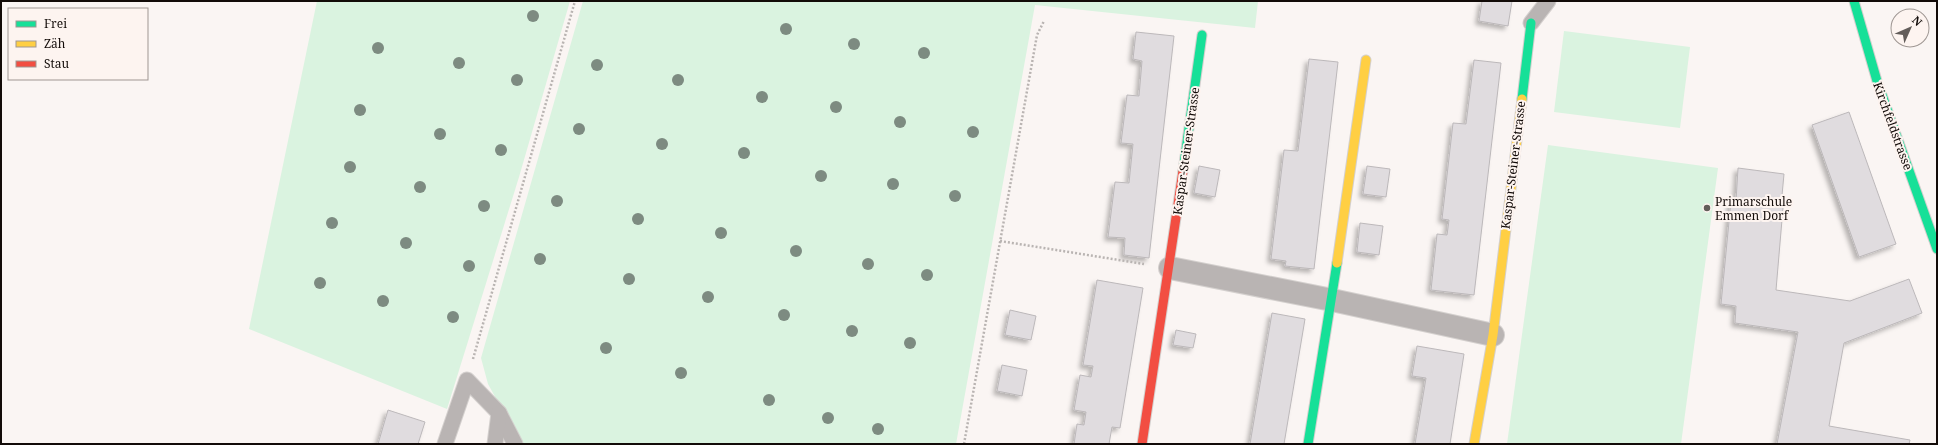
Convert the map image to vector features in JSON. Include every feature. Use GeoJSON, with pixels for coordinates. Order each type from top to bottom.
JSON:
{"type":"FeatureCollection","features":[{"type":"Feature","properties":{"kind":"street","name":"Kirchfeldstrasse"},"geometry":{"type":"LineString","coordinates":[[1854,1],[1877,81],[1937,249]]}},
{"type":"Feature","properties":{"kind":"street","name":"Kaspar-Steiner-Strasse"},"geometry":{"type":"LineString","coordinates":[[1474,444],[1493,335],[1531,22]]}},
{"type":"Feature","properties":{"kind":"street","name":"Kaspar-Steiner-Strasse"},"geometry":{"type":"LineString","coordinates":[[1142,444],[1170,268],[1202,35]]}},
{"type":"Feature","properties":{"kind":"street"},"geometry":{"type":"LineString","coordinates":[[1308,444],[1332,300],[1366,60]]}},
{"type":"Feature","properties":{"kind":"street"},"geometry":{"type":"LineString","coordinates":[[1170,268],[1332,300],[1493,335]]}},
{"type":"Feature","properties":{"kind":"lane","name":"Kaspar-Steiner-Strasse"},"geometry":{"type":"LineString","coordinates":[[1531,22],[1548,1]]}},
{"type":"Feature","properties":{"kind":"lane"},"geometry":{"type":"LineString","coordinates":[[444,444],[467,380],[499,413],[515,444]]}},
{"type":"Feature","properties":{"kind":"lane"},"geometry":{"type":"LineString","coordinates":[[495,444],[499,413]]}},
{"type":"Feature","properties":{"kind":"path"},"geometry":{"type":"LineString","coordinates":[[467,380],[575,1]]}},
{"type":"Feature","properties":{"kind":"path"},"geometry":{"type":"LineString","coordinates":[[964,444],[1037,35],[1044,21]]}},
{"type":"Feature","properties":{"kind":"path"},"geometry":{"type":"LineString","coordinates":[[1000,241],[1170,268]]}},
{"type":"Feature","properties":{"kind":"green space"},"geometry":{"type":"Polygon","coordinates":[[[317,1],[570,1],[519,177],[447,409],[249,329],[317,1]]]}},
{"type":"Feature","properties":{"kind":"green space"},"geometry":{"type":"Polygon","coordinates":[[[583,1],[1258,1],[1255,28],[1035,5],[956,444],[518,444],[509,422],[488,384],[481,358],[583,1]]]}},
{"type":"Feature","properties":{"kind":"green space"},"geometry":{"type":"Polygon","coordinates":[[[1564,31],[1690,47],[1680,128],[1554,112],[1564,31]]]}},
{"type":"Feature","properties":{"kind":"green space"},"geometry":{"type":"Polygon","coordinates":[[[1548,145],[1718,168],[1681,444],[1507,444],[1548,145]]]}},
{"type":"Feature","properties":{"kind":"building"},"geometry":{"type":"Polygon","coordinates":[[[1482,1],[1512,1],[1508,26],[1479,21],[1482,1]]]}},
{"type":"Feature","properties":{"kind":"building"},"geometry":{"type":"Polygon","coordinates":[[[1136,32],[1174,36],[1149,258],[1124,255],[1125,238],[1108,237],[1115,182],[1129,183],[1133,144],[1121,143],[1127,95],[1139,96],[1142,61],[1133,59],[1136,32]]]}},
{"type":"Feature","properties":{"kind":"building"},"geometry":{"type":"Polygon","coordinates":[[[1309,59],[1338,62],[1314,269],[1285,266],[1286,261],[1271,259],[1284,150],[1298,151],[1309,59]]]}},
{"type":"Feature","properties":{"kind":"building"},"geometry":{"type":"Polygon","coordinates":[[[1474,60],[1501,63],[1474,295],[1431,290],[1437,234],[1447,235],[1449,220],[1442,219],[1453,123],[1466,124],[1474,60]]]}},
{"type":"Feature","properties":{"kind":"building"},"geometry":{"type":"Polygon","coordinates":[[[1849,112],[1896,244],[1859,257],[1812,125],[1849,112]]]}},
{"type":"Feature","properties":{"kind":"building"},"geometry":{"type":"Polygon","coordinates":[[[1199,166],[1220,170],[1215,197],[1194,193],[1199,166]]]}},
{"type":"Feature","properties":{"kind":"building"},"geometry":{"type":"Polygon","coordinates":[[[1367,166],[1390,169],[1386,197],[1363,194],[1367,166]]]}},
{"type":"Feature","properties":{"kind":"building"},"geometry":{"type":"Polygon","coordinates":[[[1738,168],[1784,174],[1781,206],[1783,208],[1776,290],[1850,301],[1909,279],[1922,313],[1844,343],[1829,426],[1910,440],[1909,444],[1777,444],[1798,332],[1735,323],[1736,306],[1721,304],[1731,201],[1736,201],[1738,168]]]}},
{"type":"Feature","properties":{"kind":"building"},"geometry":{"type":"Polygon","coordinates":[[[1360,223],[1383,226],[1379,255],[1357,252],[1360,223]]]}},
{"type":"Feature","properties":{"kind":"building"},"geometry":{"type":"Polygon","coordinates":[[[1097,280],[1143,288],[1120,428],[1112,427],[1109,444],[1074,444],[1077,424],[1084,425],[1086,412],[1074,410],[1080,375],[1091,377],[1093,366],[1083,365],[1097,280]]]}},
{"type":"Feature","properties":{"kind":"building"},"geometry":{"type":"Polygon","coordinates":[[[1010,310],[1036,316],[1031,340],[1005,335],[1010,310]]]}},
{"type":"Feature","properties":{"kind":"building"},"geometry":{"type":"Polygon","coordinates":[[[1272,313],[1305,319],[1284,444],[1250,444],[1272,313]]]}},
{"type":"Feature","properties":{"kind":"building"},"geometry":{"type":"Polygon","coordinates":[[[1176,330],[1196,334],[1193,348],[1173,345],[1176,330]]]}},
{"type":"Feature","properties":{"kind":"building"},"geometry":{"type":"Polygon","coordinates":[[[1417,346],[1464,354],[1450,444],[1415,444],[1426,378],[1412,376],[1417,346]]]}},
{"type":"Feature","properties":{"kind":"building"},"geometry":{"type":"Polygon","coordinates":[[[1002,365],[1027,370],[1022,396],[997,391],[1002,365]]]}},
{"type":"Feature","properties":{"kind":"building"},"geometry":{"type":"Polygon","coordinates":[[[388,410],[425,422],[418,444],[378,444],[388,410]]]}},
{"type":"Feature","properties":{"kind":"traffic: fast"},"geometry":{"type":"LineString","coordinates":[[1854,1],[1877,81],[1937,249]]}},
{"type":"Feature","properties":{"kind":"traffic: fast"},"geometry":{"type":"LineString","coordinates":[[1522,99],[1531,23]]}},
{"type":"Feature","properties":{"kind":"traffic: fast"},"geometry":{"type":"LineString","coordinates":[[1183,171],[1202,35]]}},
{"type":"Feature","properties":{"kind":"traffic: fast"},"geometry":{"type":"LineString","coordinates":[[1308,444],[1337,263]]}},
{"type":"Feature","properties":{"kind":"traffic: slow"},"geometry":{"type":"LineString","coordinates":[[1337,263],[1366,60]]}},
{"type":"Feature","properties":{"kind":"traffic: slow"},"geometry":{"type":"LineString","coordinates":[[1474,444],[1493,335],[1522,99]]}},
{"type":"Feature","properties":{"kind":"traffic: jam"},"geometry":{"type":"LineString","coordinates":[[1142,444],[1183,171]]}},
{"type":"Feature","properties":{"kind":"place","name":"Primarschule Emmen Dorf"},"geometry":{"type":"Point","coordinates":[1707,208]}}]}
